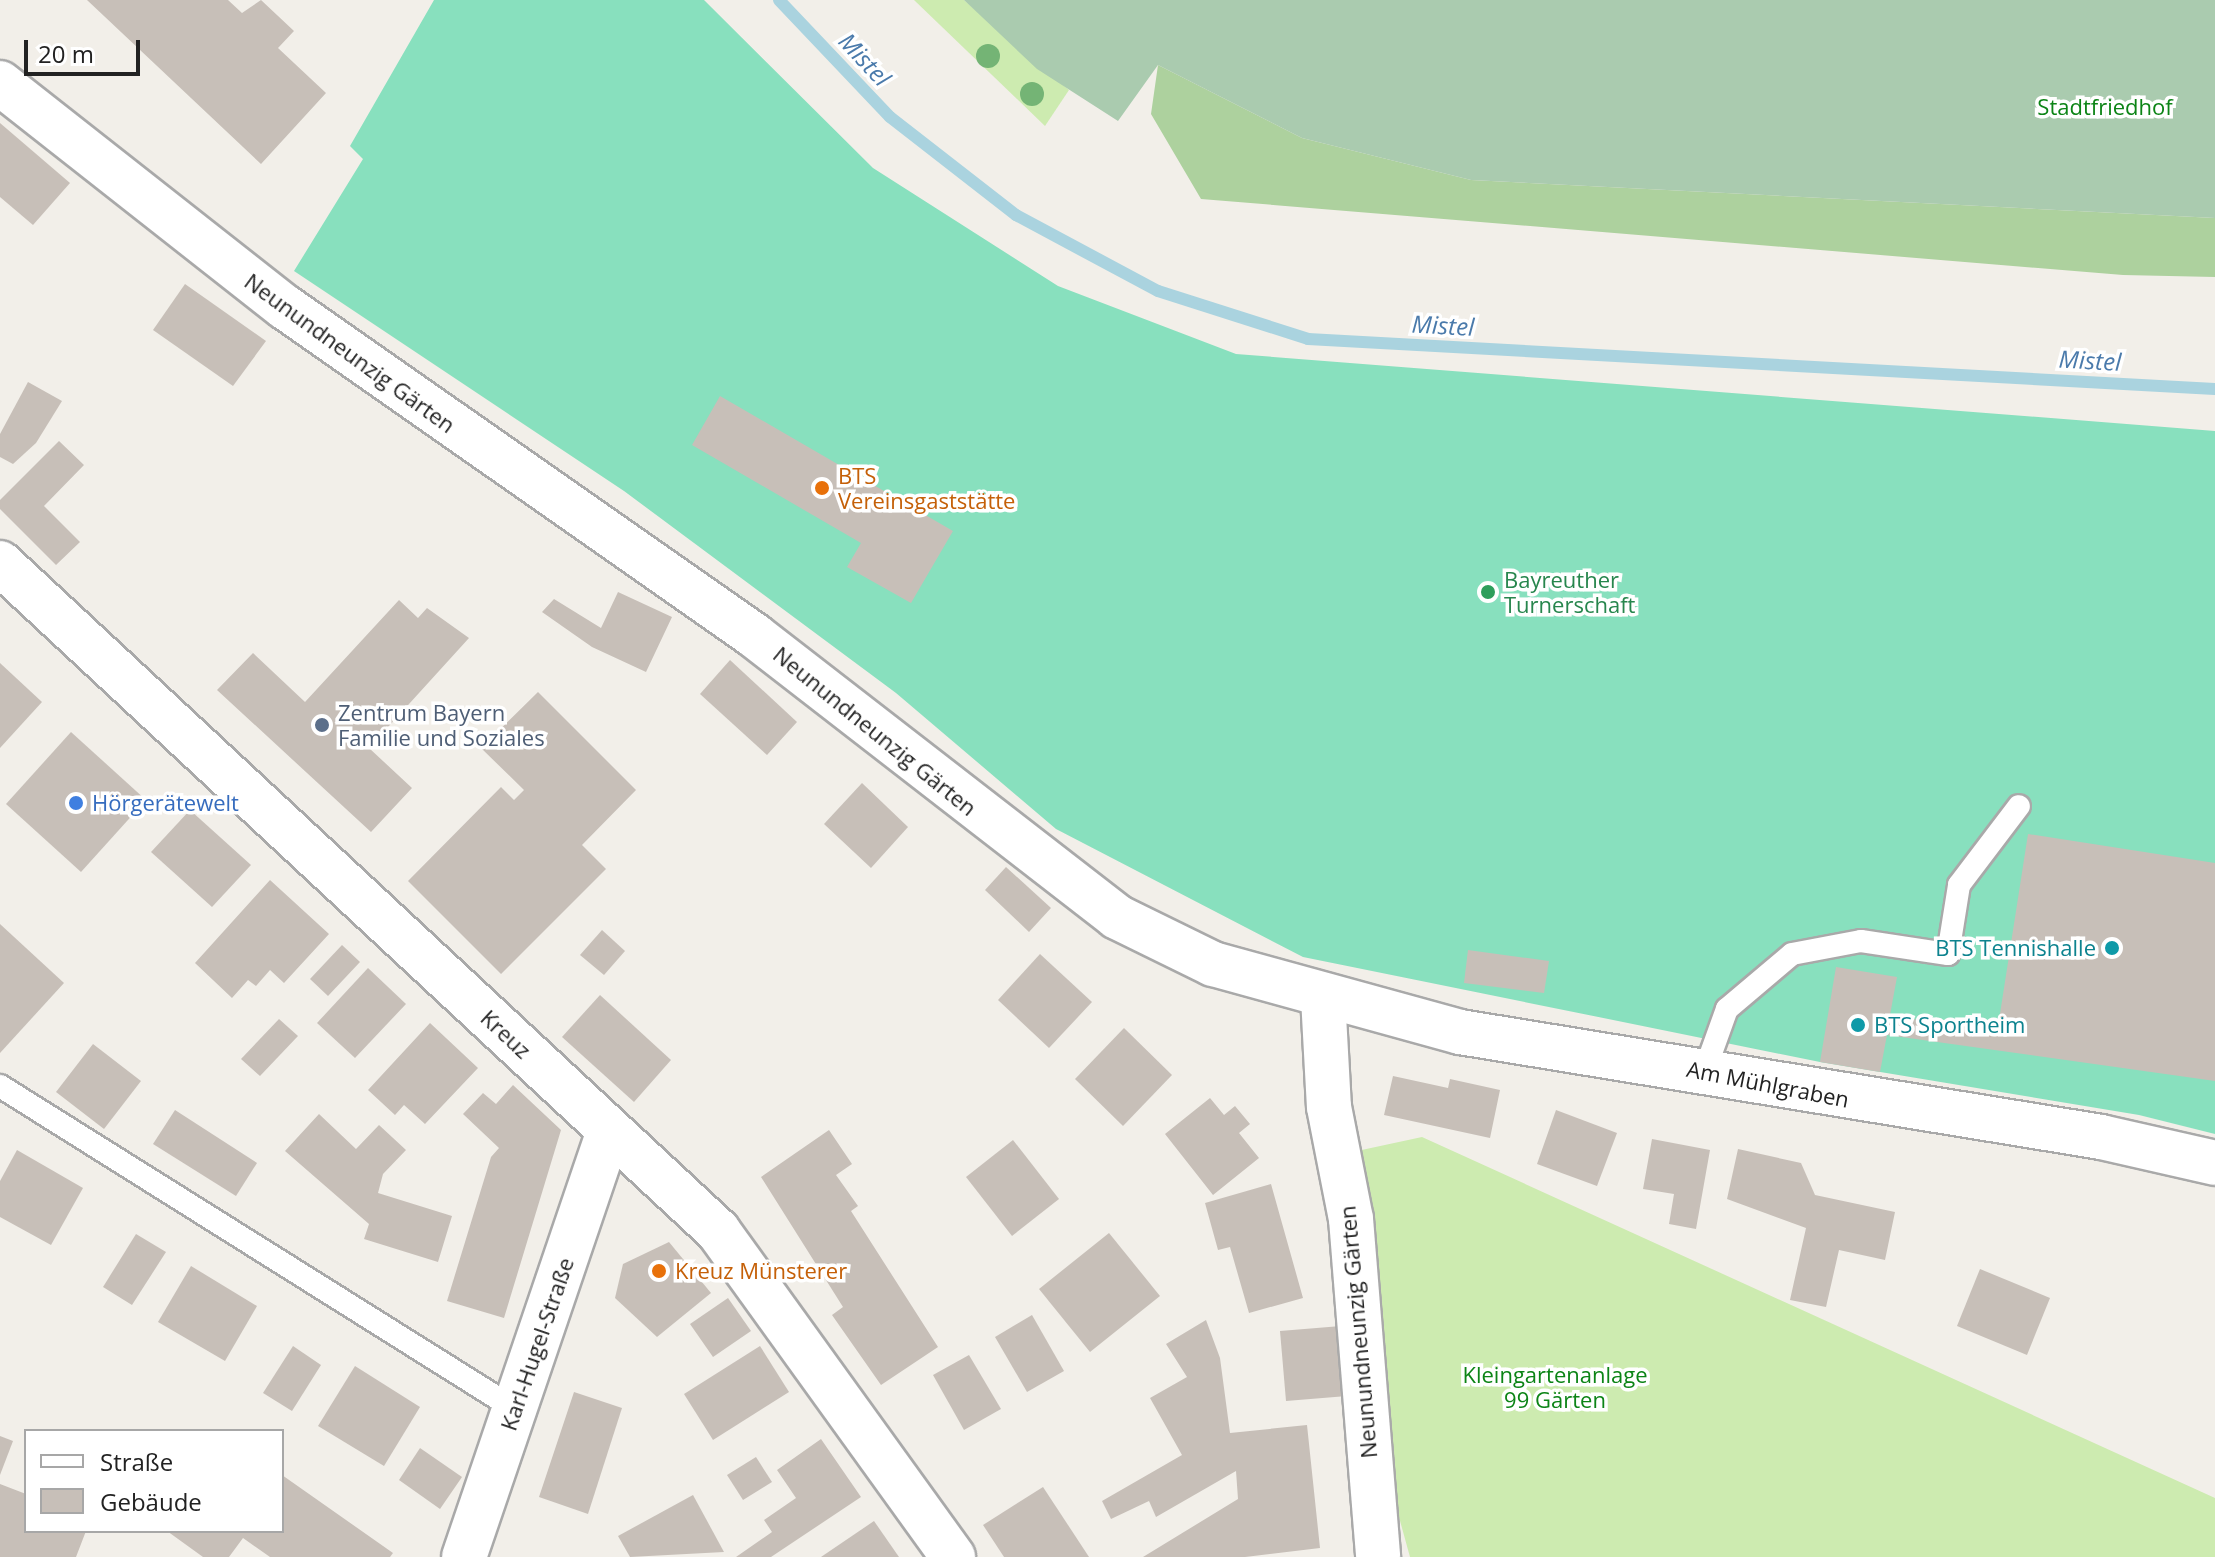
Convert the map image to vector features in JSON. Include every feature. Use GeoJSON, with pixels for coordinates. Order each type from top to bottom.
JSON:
{"type":"FeatureCollection","features":[{"type":"Feature","properties":{"kind":"street","name":"Neunundneunzig Gärten"},"geometry":{"type":"LineString","coordinates":[[0,83],[285,307],[755,636],[1117,917],[1213,964],[1323,997],[1329,1107],[1351,1219],[1378,1557]]}},
{"type":"Feature","properties":{"kind":"street","name":"Kreuz"},"geometry":{"type":"LineString","coordinates":[[0,563],[718,1231],[953,1557]]}},
{"type":"Feature","properties":{"kind":"street","name":"Am Mühlgraben"},"geometry":{"type":"LineString","coordinates":[[1323,997],[1460,1032],[1705,1070],[1844,1099],[2101,1137],[2215,1163]]}},
{"type":"Feature","properties":{"kind":"street","name":"Karl-Hugel-Straße"},"geometry":{"type":"LineString","coordinates":[[464,1557],[609,1131]]}},
{"type":"Feature","properties":{"kind":"lane"},"geometry":{"type":"LineString","coordinates":[[1705,1070],[1727,1009],[1792,954],[1861,941],[1948,954],[1959,885],[2019,806]]}},
{"type":"Feature","properties":{"kind":"lane"},"geometry":{"type":"LineString","coordinates":[[0,1086],[515,1409]]}},
{"type":"Feature","properties":{"kind":"green space","name":"Bayreuther Turnerschaft"},"geometry":{"type":"Polygon","coordinates":[[[434,0],[704,0],[873,168],[1058,286],[1236,354],[2215,431],[2215,1134],[2139,1115],[1820,1062],[1303,957],[1056,829],[896,693],[624,491],[294,271],[363,159],[350,146],[434,0]]]}},
{"type":"Feature","properties":{"kind":"green space"},"geometry":{"type":"Polygon","coordinates":[[[914,0],[964,0],[1069,90],[1045,126],[914,0]]]}},
{"type":"Feature","properties":{"kind":"green space","name":"Stadtfriedhof"},"geometry":{"type":"Polygon","coordinates":[[[964,0],[2215,0],[2215,218],[1471,180],[1302,138],[1158,65],[1118,121],[1037,69],[964,0]]]}},
{"type":"Feature","properties":{"kind":"green space"},"geometry":{"type":"Polygon","coordinates":[[[1158,65],[1302,138],[1471,180],[2215,218],[2215,277],[2123,275],[1201,199],[1151,114],[1158,65]]]}},
{"type":"Feature","properties":{"kind":"green space","name":"Kleingartenanlage 99 Gärten"},"geometry":{"type":"Polygon","coordinates":[[[1422,1137],[2215,1498],[2215,1557],[1410,1557],[1386,1470],[1381,1305],[1357,1151],[1422,1137]]]}},
{"type":"Feature","properties":{"kind":"building"},"geometry":{"type":"Polygon","coordinates":[[[87,0],[228,0],[242,13],[261,0],[294,31],[278,48],[326,93],[261,164],[87,0]]]}},
{"type":"Feature","properties":{"kind":"building"},"geometry":{"type":"Polygon","coordinates":[[[0,123],[70,183],[33,225],[0,197],[0,123]]]}},
{"type":"Feature","properties":{"kind":"building"},"geometry":{"type":"Polygon","coordinates":[[[185,284],[266,341],[233,386],[153,330],[185,284]]]}},
{"type":"Feature","properties":{"kind":"building"},"geometry":{"type":"Polygon","coordinates":[[[28,382],[62,401],[36,443],[13,464],[0,457],[0,434],[28,382]]]}},
{"type":"Feature","properties":{"kind":"building","name":"BTS Vereinsgaststätte"},"geometry":{"type":"Polygon","coordinates":[[[720,396],[953,531],[911,603],[847,567],[861,543],[692,445],[720,396]]]}},
{"type":"Feature","properties":{"kind":"building"},"geometry":{"type":"Polygon","coordinates":[[[59,441],[84,465],[44,506],[80,542],[56,565],[0,509],[0,500],[59,441]]]}},
{"type":"Feature","properties":{"kind":"building"},"geometry":{"type":"Polygon","coordinates":[[[618,592],[672,617],[646,672],[592,647],[542,612],[554,599],[601,628],[618,592]]]}},
{"type":"Feature","properties":{"kind":"building","name":"Zentrum Bayern Familie und Soziales"},"geometry":{"type":"Polygon","coordinates":[[[399,600],[418,618],[427,608],[469,638],[369,748],[412,788],[371,832],[217,690],[253,653],[305,702],[399,600]]]}},
{"type":"Feature","properties":{"kind":"building"},"geometry":{"type":"Polygon","coordinates":[[[730,660],[797,722],[767,755],[700,694],[730,660]]]}},
{"type":"Feature","properties":{"kind":"building"},"geometry":{"type":"Polygon","coordinates":[[[0,663],[42,702],[0,748],[0,663]]]}},
{"type":"Feature","properties":{"kind":"building"},"geometry":{"type":"Polygon","coordinates":[[[538,692],[636,790],[582,845],[606,869],[501,974],[408,881],[501,787],[514,800],[524,790],[481,748],[538,692]]]}},
{"type":"Feature","properties":{"kind":"building"},"geometry":{"type":"Polygon","coordinates":[[[71,732],[146,800],[81,872],[6,804],[71,732]]]}},
{"type":"Feature","properties":{"kind":"building"},"geometry":{"type":"Polygon","coordinates":[[[862,783],[908,827],[871,868],[824,824],[862,783]]]}},
{"type":"Feature","properties":{"kind":"building"},"geometry":{"type":"Polygon","coordinates":[[[190,810],[251,865],[212,907],[151,852],[190,810]]]}},
{"type":"Feature","properties":{"kind":"building","name":"BTS Tennishalle"},"geometry":{"type":"Polygon","coordinates":[[[2028,834],[2215,863],[2215,1081],[1887,1035],[1880,1072],[1820,1062],[1836,967],[1897,977],[1890,1015],[1997,1033],[2028,834]]]}},
{"type":"Feature","properties":{"kind":"building"},"geometry":{"type":"Polygon","coordinates":[[[1006,867],[1051,908],[1029,932],[985,890],[1006,867]]]}},
{"type":"Feature","properties":{"kind":"building"},"geometry":{"type":"Polygon","coordinates":[[[270,880],[329,934],[284,983],[270,970],[256,986],[248,980],[232,998],[195,963],[270,880]]]}},
{"type":"Feature","properties":{"kind":"building"},"geometry":{"type":"Polygon","coordinates":[[[0,924],[64,983],[0,1053],[0,924]]]}},
{"type":"Feature","properties":{"kind":"building"},"geometry":{"type":"Polygon","coordinates":[[[602,930],[625,951],[604,975],[580,955],[602,930]]]}},
{"type":"Feature","properties":{"kind":"building"},"geometry":{"type":"Polygon","coordinates":[[[342,945],[360,962],[328,996],[310,979],[342,945]]]}},
{"type":"Feature","properties":{"kind":"building"},"geometry":{"type":"Polygon","coordinates":[[[1468,950],[1549,961],[1544,993],[1464,983],[1468,950]]]}},
{"type":"Feature","properties":{"kind":"building"},"geometry":{"type":"Polygon","coordinates":[[[1040,954],[1092,1002],[1049,1048],[998,1000],[1040,954]]]}},
{"type":"Feature","properties":{"kind":"building"},"geometry":{"type":"Polygon","coordinates":[[[368,968],[406,1004],[355,1058],[317,1023],[368,968]]]}},
{"type":"Feature","properties":{"kind":"building"},"geometry":{"type":"Polygon","coordinates":[[[600,995],[671,1060],[634,1102],[562,1037],[600,995]]]}},
{"type":"Feature","properties":{"kind":"building"},"geometry":{"type":"Polygon","coordinates":[[[279,1019],[298,1036],[260,1076],[241,1059],[279,1019]]]}},
{"type":"Feature","properties":{"kind":"building"},"geometry":{"type":"Polygon","coordinates":[[[430,1023],[478,1068],[425,1124],[404,1105],[395,1115],[368,1090],[430,1023]]]}},
{"type":"Feature","properties":{"kind":"building"},"geometry":{"type":"Polygon","coordinates":[[[1124,1028],[1172,1075],[1123,1126],[1075,1079],[1124,1028]]]}},
{"type":"Feature","properties":{"kind":"building"},"geometry":{"type":"Polygon","coordinates":[[[93,1044],[141,1081],[104,1129],[56,1092],[93,1044]]]}},
{"type":"Feature","properties":{"kind":"building"},"geometry":{"type":"Polygon","coordinates":[[[1393,1076],[1448,1088],[1450,1079],[1500,1090],[1490,1138],[1384,1115],[1393,1076]]]}},
{"type":"Feature","properties":{"kind":"building"},"geometry":{"type":"Polygon","coordinates":[[[513,1085],[561,1130],[504,1318],[447,1301],[491,1157],[499,1148],[463,1114],[483,1093],[496,1104],[513,1085]]]}},
{"type":"Feature","properties":{"kind":"building"},"geometry":{"type":"Polygon","coordinates":[[[1210,1098],[1224,1115],[1235,1106],[1250,1124],[1239,1133],[1259,1158],[1213,1195],[1165,1134],[1210,1098]]]}},
{"type":"Feature","properties":{"kind":"building"},"geometry":{"type":"Polygon","coordinates":[[[175,1110],[257,1163],[236,1196],[153,1144],[175,1110]]]}},
{"type":"Feature","properties":{"kind":"building"},"geometry":{"type":"Polygon","coordinates":[[[1556,1110],[1617,1133],[1597,1186],[1537,1164],[1556,1110]]]}},
{"type":"Feature","properties":{"kind":"building"},"geometry":{"type":"Polygon","coordinates":[[[319,1114],[356,1149],[379,1125],[406,1150],[383,1174],[378,1193],[452,1216],[438,1262],[364,1239],[369,1224],[285,1151],[319,1114]]]}},
{"type":"Feature","properties":{"kind":"building"},"geometry":{"type":"Polygon","coordinates":[[[829,1130],[852,1164],[836,1175],[858,1206],[851,1211],[938,1347],[881,1385],[832,1315],[843,1307],[761,1177],[829,1130]]]}},
{"type":"Feature","properties":{"kind":"building"},"geometry":{"type":"Polygon","coordinates":[[[1652,1139],[1710,1150],[1696,1229],[1669,1224],[1674,1194],[1643,1189],[1652,1139]]]}},
{"type":"Feature","properties":{"kind":"building"},"geometry":{"type":"Polygon","coordinates":[[[1013,1140],[1059,1199],[1012,1236],[966,1177],[1013,1140]]]}},
{"type":"Feature","properties":{"kind":"building"},"geometry":{"type":"Polygon","coordinates":[[[1738,1149],[1801,1163],[1815,1195],[1895,1212],[1885,1260],[1839,1250],[1826,1307],[1790,1300],[1806,1228],[1727,1199],[1738,1149]]]}},
{"type":"Feature","properties":{"kind":"building"},"geometry":{"type":"Polygon","coordinates":[[[17,1150],[83,1188],[51,1245],[0,1217],[0,1181],[17,1150]]]}},
{"type":"Feature","properties":{"kind":"building"},"geometry":{"type":"Polygon","coordinates":[[[1271,1184],[1303,1298],[1249,1313],[1230,1247],[1218,1250],[1205,1203],[1271,1184]]]}},
{"type":"Feature","properties":{"kind":"building"},"geometry":{"type":"Polygon","coordinates":[[[1109,1233],[1160,1296],[1090,1352],[1039,1289],[1109,1233]]]}},
{"type":"Feature","properties":{"kind":"building"},"geometry":{"type":"Polygon","coordinates":[[[136,1234],[166,1252],[132,1305],[103,1287],[136,1234]]]}},
{"type":"Feature","properties":{"kind":"building"},"geometry":{"type":"Polygon","coordinates":[[[669,1242],[711,1293],[657,1337],[615,1298],[623,1264],[669,1242]]]}},
{"type":"Feature","properties":{"kind":"building"},"geometry":{"type":"Polygon","coordinates":[[[191,1266],[257,1306],[225,1361],[158,1322],[191,1266]]]}},
{"type":"Feature","properties":{"kind":"building"},"geometry":{"type":"Polygon","coordinates":[[[1980,1269],[2050,1298],[2027,1355],[1957,1326],[1980,1269]]]}},
{"type":"Feature","properties":{"kind":"building"},"geometry":{"type":"Polygon","coordinates":[[[728,1298],[751,1331],[713,1357],[690,1324],[728,1298]]]}},
{"type":"Feature","properties":{"kind":"building"},"geometry":{"type":"Polygon","coordinates":[[[1032,1315],[1064,1371],[1027,1392],[995,1337],[1032,1315]]]}},
{"type":"Feature","properties":{"kind":"building"},"geometry":{"type":"Polygon","coordinates":[[[1206,1320],[1220,1358],[1230,1433],[1307,1425],[1320,1548],[1245,1557],[1143,1557],[1238,1499],[1236,1471],[1156,1517],[1149,1501],[1111,1519],[1102,1501],[1182,1455],[1150,1398],[1187,1377],[1166,1344],[1206,1320]]]}},
{"type":"Feature","properties":{"kind":"building"},"geometry":{"type":"Polygon","coordinates":[[[1341,1326],[1347,1396],[1286,1401],[1280,1331],[1341,1326]]]}},
{"type":"Feature","properties":{"kind":"building"},"geometry":{"type":"Polygon","coordinates":[[[293,1346],[321,1365],[292,1411],[263,1393],[293,1346]]]}},
{"type":"Feature","properties":{"kind":"building"},"geometry":{"type":"Polygon","coordinates":[[[760,1346],[789,1392],[713,1440],[684,1394],[760,1346]]]}},
{"type":"Feature","properties":{"kind":"building"},"geometry":{"type":"Polygon","coordinates":[[[969,1355],[1001,1409],[964,1430],[933,1375],[969,1355]]]}},
{"type":"Feature","properties":{"kind":"building"},"geometry":{"type":"Polygon","coordinates":[[[355,1366],[420,1407],[384,1466],[318,1426],[355,1366]]]}},
{"type":"Feature","properties":{"kind":"building"},"geometry":{"type":"Polygon","coordinates":[[[574,1392],[622,1408],[588,1514],[539,1497],[574,1392]]]}},
{"type":"Feature","properties":{"kind":"building"},"geometry":{"type":"Polygon","coordinates":[[[0,1436],[13,1441],[0,1475],[0,1436]]]}},
{"type":"Feature","properties":{"kind":"building"},"geometry":{"type":"Polygon","coordinates":[[[821,1439],[861,1497],[771,1557],[736,1557],[772,1532],[764,1520],[796,1498],[777,1470],[821,1439]]]}},
{"type":"Feature","properties":{"kind":"building"},"geometry":{"type":"Polygon","coordinates":[[[420,1448],[462,1477],[440,1509],[399,1480],[420,1448]]]}},
{"type":"Feature","properties":{"kind":"building"},"geometry":{"type":"Polygon","coordinates":[[[756,1457],[772,1482],[743,1500],[727,1475],[756,1457]]]}},
{"type":"Feature","properties":{"kind":"building"},"geometry":{"type":"Polygon","coordinates":[[[284,1476],[393,1553],[390,1557],[270,1557],[243,1538],[229,1557],[203,1557],[170,1533],[284,1533],[284,1476]]]}},
{"type":"Feature","properties":{"kind":"building"},"geometry":{"type":"Polygon","coordinates":[[[0,1484],[24,1493],[24,1533],[85,1533],[76,1557],[0,1557],[0,1484]]]}},
{"type":"Feature","properties":{"kind":"building"},"geometry":{"type":"Polygon","coordinates":[[[1043,1487],[1089,1557],[1004,1557],[983,1525],[1043,1487]]]}},
{"type":"Feature","properties":{"kind":"building"},"geometry":{"type":"Polygon","coordinates":[[[693,1495],[724,1552],[630,1557],[618,1536],[693,1495]]]}},
{"type":"Feature","properties":{"kind":"building"},"geometry":{"type":"Polygon","coordinates":[[[874,1521],[899,1557],[821,1557],[874,1521]]]}},
{"type":"Feature","properties":{"kind":"waterway","name":"Mistel"},"geometry":{"type":"LineString","coordinates":[[779,0],[890,117],[1016,215],[1158,291],[1308,339],[2215,389]]}},
{"type":"Feature","properties":{"kind":"place","name":"BTS Vereinsgaststätte"},"geometry":{"type":"Point","coordinates":[822,488]}},
{"type":"Feature","properties":{"kind":"place","name":"Bayreuther Turnerschaft"},"geometry":{"type":"Point","coordinates":[1488,592]}},
{"type":"Feature","properties":{"kind":"place","name":"Zentrum Bayern Familie und Soziales"},"geometry":{"type":"Point","coordinates":[322,725]}},
{"type":"Feature","properties":{"kind":"place","name":"Hörgerätewelt"},"geometry":{"type":"Point","coordinates":[76,803]}},
{"type":"Feature","properties":{"kind":"place","name":"BTS Tennishalle"},"geometry":{"type":"Point","coordinates":[2112,948]}},
{"type":"Feature","properties":{"kind":"place","name":"BTS Sportheim"},"geometry":{"type":"Point","coordinates":[1858,1025]}},
{"type":"Feature","properties":{"kind":"place","name":"Kreuz Münsterer"},"geometry":{"type":"Point","coordinates":[659,1271]}}]}
